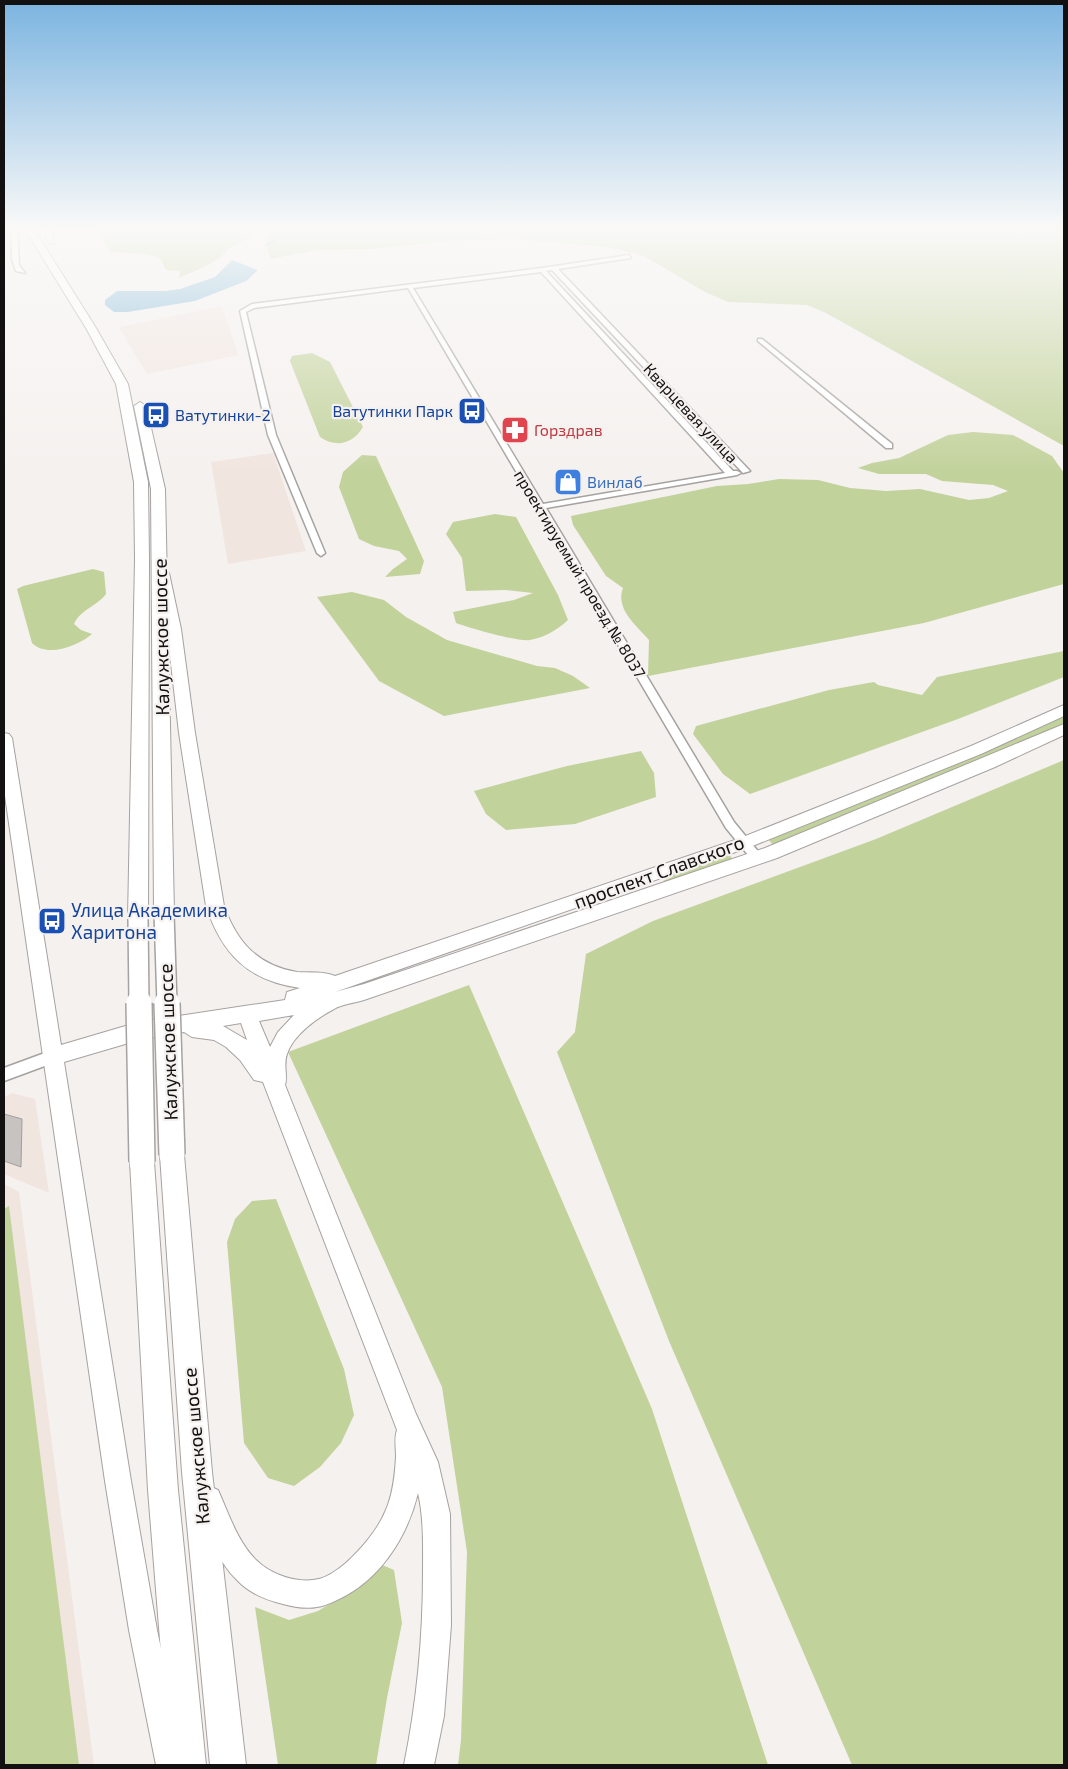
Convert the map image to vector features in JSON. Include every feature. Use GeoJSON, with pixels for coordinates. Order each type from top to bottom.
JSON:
{"type":"FeatureCollection","features":[{"type":"Feature","properties":{"kind":"highway","name":"Калужское шоссе"},"geometry":{"type":"LineString","coordinates":[[79,309],[122,384],[141,482],[142,559],[138,918],[142,1162],[163,1490],[188,1765]]}},
{"type":"Feature","properties":{"kind":"highway","name":"Калужское шоссе"},"geometry":{"type":"LineString","coordinates":[[138,398],[158,489],[164,913],[172,1155],[197,1472],[228,1765]]}},
{"type":"Feature","properties":{"kind":"main road"},"geometry":{"type":"LineString","coordinates":[[160,557],[174,628],[187,733],[214,906],[223,930],[235,947],[252,962],[272,974],[290,980],[309,982],[348,980]]}},
{"type":"Feature","properties":{"kind":"main road","name":"проспект Славского"},"geometry":{"type":"LineString","coordinates":[[247,1015],[744,843],[976,750],[1064,710]]}},
{"type":"Feature","properties":{"kind":"main road","name":"проспект Славского"},"geometry":{"type":"LineString","coordinates":[[53,1056],[106,1039],[139,1031],[336,1000],[756,858],[989,763],[1064,729]]}},
{"type":"Feature","properties":{"kind":"main road"},"geometry":{"type":"LineString","coordinates":[[4,738],[140,1611],[171,1765]]}},
{"type":"Feature","properties":{"kind":"main road"},"geometry":{"type":"LineString","coordinates":[[278,1097],[274,1066],[287,1035],[315,1010],[336,1000]]}},
{"type":"Feature","properties":{"kind":"main road"},"geometry":{"type":"LineString","coordinates":[[247,1015],[406,1421],[425,1462],[436,1514],[437,1625],[429,1716],[419,1765]]}},
{"type":"Feature","properties":{"kind":"main road"},"geometry":{"type":"LineString","coordinates":[[172,1027],[208,1030],[227,1035],[242,1047],[278,1097]]}},
{"type":"Feature","properties":{"kind":"main road"},"geometry":{"type":"LineString","coordinates":[[197,1472],[233,1554],[246,1570],[264,1584],[281,1592],[320,1593],[344,1580],[359,1569],[392,1527],[407,1482],[409,1451],[406,1421]]}},
{"type":"Feature","properties":{"kind":"street"},"geometry":{"type":"LineString","coordinates":[[246,309],[243,311],[243,314],[272,435],[322,553]]}},
{"type":"Feature","properties":{"kind":"street","name":"проектируемый проезд № 8037"},"geometry":{"type":"LineString","coordinates":[[423,309],[730,825],[756,858]]}},
{"type":"Feature","properties":{"kind":"street","name":"Кварцевая улица"},"geometry":{"type":"LineString","coordinates":[[578,309],[731,474],[746,471],[592,309]]}},
{"type":"Feature","properties":{"kind":"street"},"geometry":{"type":"LineString","coordinates":[[760,340],[889,446]]}},
{"type":"Feature","properties":{"kind":"street"},"geometry":{"type":"LineString","coordinates":[[540,507],[731,474]]}},
{"type":"Feature","properties":{"kind":"street"},"geometry":{"type":"LineString","coordinates":[[4,1075],[53,1056]]}},
{"type":"Feature","properties":{"kind":"shaded area"},"geometry":{"type":"Polygon","coordinates":[[[209,309],[223,309],[238,355],[147,374],[119,327],[209,309]]]}},
{"type":"Feature","properties":{"kind":"shaded area"},"geometry":{"type":"Polygon","coordinates":[[[273,453],[306,551],[228,564],[211,462],[273,453]]]}},
{"type":"Feature","properties":{"kind":"shaded area"},"geometry":{"type":"Polygon","coordinates":[[[12,1093],[35,1099],[49,1193],[4,1174],[4,1097],[12,1093]]]}},
{"type":"Feature","properties":{"kind":"shaded area"},"geometry":{"type":"Polygon","coordinates":[[[4,1184],[19,1192],[94,1765],[4,1765],[4,1184]]]}},
{"type":"Feature","properties":{"kind":"green space"},"geometry":{"type":"Polygon","coordinates":[[[815,309],[1064,309],[1064,446],[815,309]]]}},
{"type":"Feature","properties":{"kind":"green space"},"geometry":{"type":"Polygon","coordinates":[[[312,353],[330,362],[363,427],[349,441],[338,443],[320,437],[290,361],[292,356],[312,353]]]}},
{"type":"Feature","properties":{"kind":"green space"},"geometry":{"type":"Polygon","coordinates":[[[973,432],[1013,435],[1052,456],[1064,473],[1064,584],[924,623],[648,676],[649,640],[624,610],[621,596],[623,588],[606,576],[573,525],[571,516],[717,486],[779,479],[818,480],[850,488],[886,491],[920,489],[969,500],[989,498],[1008,491],[993,485],[942,481],[926,474],[879,474],[858,468],[872,463],[899,458],[948,435],[973,432]]]}},
{"type":"Feature","properties":{"kind":"green space"},"geometry":{"type":"Polygon","coordinates":[[[362,455],[376,456],[424,561],[420,574],[385,577],[407,559],[399,551],[374,546],[359,539],[339,487],[343,472],[362,455]]]}},
{"type":"Feature","properties":{"kind":"green space"},"geometry":{"type":"Polygon","coordinates":[[[495,514],[516,517],[558,595],[568,620],[555,630],[541,637],[530,640],[515,639],[456,623],[453,612],[514,600],[533,593],[505,590],[466,591],[462,558],[446,534],[453,522],[495,514]]]}},
{"type":"Feature","properties":{"kind":"green space"},"geometry":{"type":"Polygon","coordinates":[[[93,569],[104,572],[106,594],[80,615],[74,624],[81,630],[92,634],[79,643],[62,649],[46,650],[32,643],[17,589],[93,569]]]}},
{"type":"Feature","properties":{"kind":"green space"},"geometry":{"type":"Polygon","coordinates":[[[352,592],[384,600],[406,617],[447,640],[537,666],[555,668],[573,676],[590,688],[444,716],[379,681],[317,597],[352,592]]]}},
{"type":"Feature","properties":{"kind":"green space"},"geometry":{"type":"Polygon","coordinates":[[[1064,651],[1064,677],[958,719],[750,794],[723,774],[693,734],[696,726],[829,690],[874,682],[878,685],[922,695],[937,677],[1064,651]]]}},
{"type":"Feature","properties":{"kind":"green space"},"geometry":{"type":"Polygon","coordinates":[[[1064,716],[1064,723],[986,758],[773,845],[768,839],[979,754],[1064,716]]]}},
{"type":"Feature","properties":{"kind":"green space"},"geometry":{"type":"Polygon","coordinates":[[[641,751],[654,773],[656,797],[575,824],[506,830],[486,814],[474,791],[567,766],[641,751]]]}},
{"type":"Feature","properties":{"kind":"green space"},"geometry":{"type":"Polygon","coordinates":[[[1064,760],[1064,1765],[852,1765],[669,1341],[557,1052],[575,1032],[586,954],[653,921],[876,839],[1064,760]]]}},
{"type":"Feature","properties":{"kind":"green space"},"geometry":{"type":"Polygon","coordinates":[[[729,854],[733,860],[665,884],[663,879],[729,854]]]}},
{"type":"Feature","properties":{"kind":"green space"},"geometry":{"type":"Polygon","coordinates":[[[469,985],[652,1409],[768,1765],[458,1765],[461,1740],[467,1552],[442,1387],[288,1052],[469,985]]]}},
{"type":"Feature","properties":{"kind":"green space"},"geometry":{"type":"Polygon","coordinates":[[[276,1199],[344,1369],[354,1415],[341,1443],[320,1467],[294,1486],[268,1478],[244,1443],[227,1242],[235,1219],[252,1201],[276,1199]]]}},
{"type":"Feature","properties":{"kind":"green space"},"geometry":{"type":"Polygon","coordinates":[[[9,1206],[79,1765],[4,1765],[4,1209],[9,1206]]]}},
{"type":"Feature","properties":{"kind":"green space"},"geometry":{"type":"Polygon","coordinates":[[[380,1564],[394,1570],[402,1623],[376,1765],[278,1765],[255,1607],[289,1620],[318,1611],[346,1594],[380,1564]]]}},
{"type":"Feature","properties":{"kind":"water"},"geometry":{"type":"Polygon","coordinates":[[[110,309],[149,309],[128,312],[114,312],[110,309]]]}},
{"type":"Feature","properties":{"kind":"building"},"geometry":{"type":"Polygon","coordinates":[[[4,1114],[22,1119],[21,1167],[4,1161],[4,1114]]]}},
{"type":"Feature","properties":{"kind":"place","name":"Ватутинки Парк"},"geometry":{"type":"Point","coordinates":[472,411]}},
{"type":"Feature","properties":{"kind":"place","name":"Ватутинки-2"},"geometry":{"type":"Point","coordinates":[156,415]}},
{"type":"Feature","properties":{"kind":"place","name":"Горздрав"},"geometry":{"type":"Point","coordinates":[515,430]}},
{"type":"Feature","properties":{"kind":"place","name":"Винлаб"},"geometry":{"type":"Point","coordinates":[568,482]}},
{"type":"Feature","properties":{"kind":"place","name":"Улица Академика Харитона"},"geometry":{"type":"Point","coordinates":[52,921]}}]}
